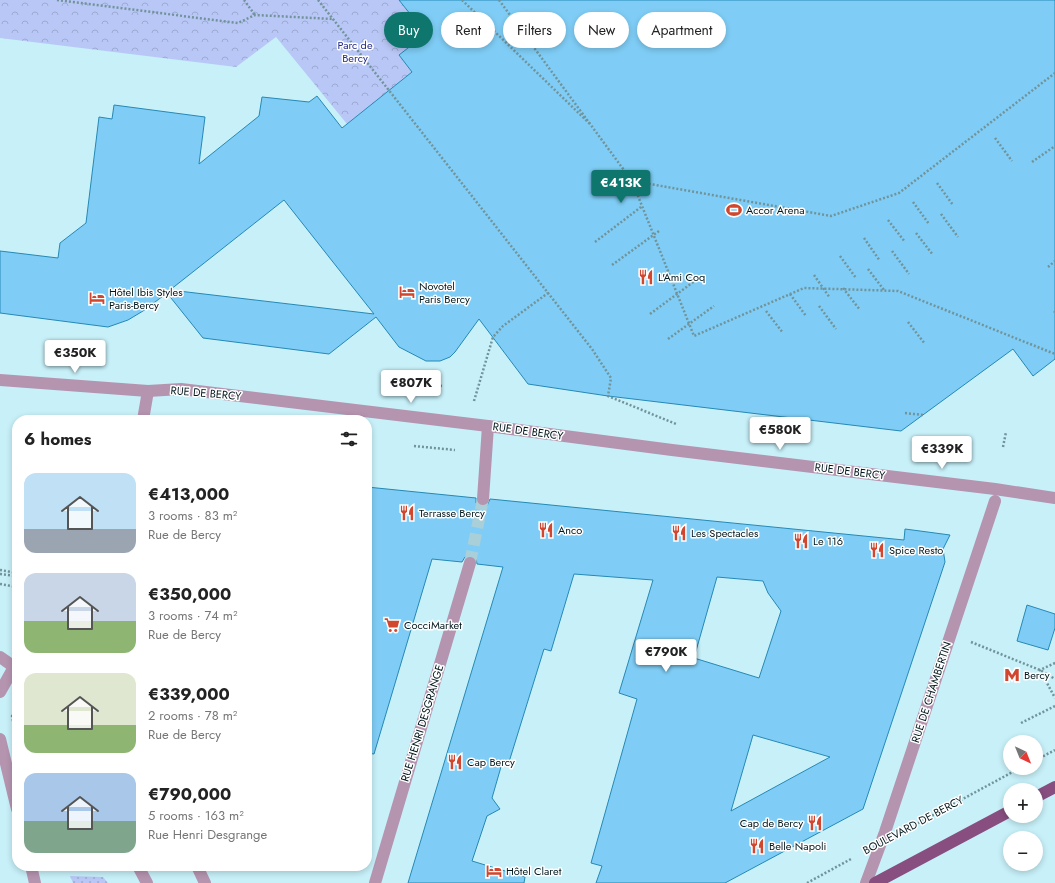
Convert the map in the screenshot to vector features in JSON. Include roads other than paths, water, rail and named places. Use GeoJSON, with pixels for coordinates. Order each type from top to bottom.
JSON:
{"type":"FeatureCollection","features":[{"type":"Feature","properties":{"kind":"main road"},"geometry":{"type":"LineString","coordinates":[[1043,793],[1055,787]]}},
{"type":"Feature","properties":{"kind":"main road"},"geometry":{"type":"LineString","coordinates":[[875,883],[1003,815]]}},
{"type":"Feature","properties":{"kind":"street","name":"RUE DE BERCY"},"geometry":{"type":"LineString","coordinates":[[0,380],[148,391],[180,389],[987,488],[1055,498]]}},
{"type":"Feature","properties":{"kind":"street"},"geometry":{"type":"LineString","coordinates":[[144,415],[148,391]]}},
{"type":"Feature","properties":{"kind":"street"},"geometry":{"type":"LineString","coordinates":[[483,499],[488,426]]}},
{"type":"Feature","properties":{"kind":"street","name":"RUE DE CHAMBERTIN"},"geometry":{"type":"LineString","coordinates":[[866,883],[881,843],[994,501]]}},
{"type":"Feature","properties":{"kind":"street","name":"RUE HENRI DESGRANGE"},"geometry":{"type":"LineString","coordinates":[[375,883],[470,563]]}},
{"type":"Feature","properties":{"kind":"street"},"geometry":{"type":"LineString","coordinates":[[1,659],[12,666]]}},
{"type":"Feature","properties":{"kind":"street"},"geometry":{"type":"LineString","coordinates":[[0,692],[12,674]]}},
{"type":"Feature","properties":{"kind":"street"},"geometry":{"type":"LineString","coordinates":[[0,739],[12,788]]}},
{"type":"Feature","properties":{"kind":"street"},"geometry":{"type":"LineString","coordinates":[[32,871],[35,883]]}},
{"type":"Feature","properties":{"kind":"street"},"geometry":{"type":"LineString","coordinates":[[141,871],[147,883]]}},
{"type":"Feature","properties":{"kind":"street"},"geometry":{"type":"LineString","coordinates":[[200,871],[206,883]]}},
{"type":"Feature","properties":{"kind":"tunnel"},"geometry":{"type":"LineString","coordinates":[[470,563],[483,499]]}},
{"type":"Feature","properties":{"kind":"place","name":"Accor Arena"},"geometry":{"type":"Point","coordinates":[734,210]}},
{"type":"Feature","properties":{"kind":"place","name":"L'Ami Coq"},"geometry":{"type":"Point","coordinates":[646,277]}},
{"type":"Feature","properties":{"kind":"place","name":"Novotel Paris Bercy"},"geometry":{"type":"Point","coordinates":[407,292]}},
{"type":"Feature","properties":{"kind":"place","name":"Hôtel Ibis Styles Paris-Bercy"},"geometry":{"type":"Point","coordinates":[97,298]}},
{"type":"Feature","properties":{"kind":"place","name":"Terrasse Bercy"},"geometry":{"type":"Point","coordinates":[407,513]}},
{"type":"Feature","properties":{"kind":"place","name":"Anco"},"geometry":{"type":"Point","coordinates":[546,530]}},
{"type":"Feature","properties":{"kind":"place","name":"Les Spectacles"},"geometry":{"type":"Point","coordinates":[679,533]}},
{"type":"Feature","properties":{"kind":"place","name":"Le 116"},"geometry":{"type":"Point","coordinates":[801,541]}},
{"type":"Feature","properties":{"kind":"place","name":"Spice Resto"},"geometry":{"type":"Point","coordinates":[877,550]}},
{"type":"Feature","properties":{"kind":"place","name":"CocciMarket"},"geometry":{"type":"Point","coordinates":[392,625]}},
{"type":"Feature","properties":{"kind":"place","name":"Bercy"},"geometry":{"type":"Point","coordinates":[1012,675]}},
{"type":"Feature","properties":{"kind":"place","name":"Cap Bercy"},"geometry":{"type":"Point","coordinates":[455,762]}},
{"type":"Feature","properties":{"kind":"place","name":"Cap de Bercy"},"geometry":{"type":"Point","coordinates":[815,823]}},
{"type":"Feature","properties":{"kind":"place","name":"Belle Napoli"},"geometry":{"type":"Point","coordinates":[757,846]}},
{"type":"Feature","properties":{"kind":"place","name":"Hôtel Claret"},"geometry":{"type":"Point","coordinates":[494,871]}},
{"type":"Feature","properties":{"kind":"park label","name":"Parc de Bercy"},"geometry":{"type":"Point","coordinates":[355,51]}}]}
